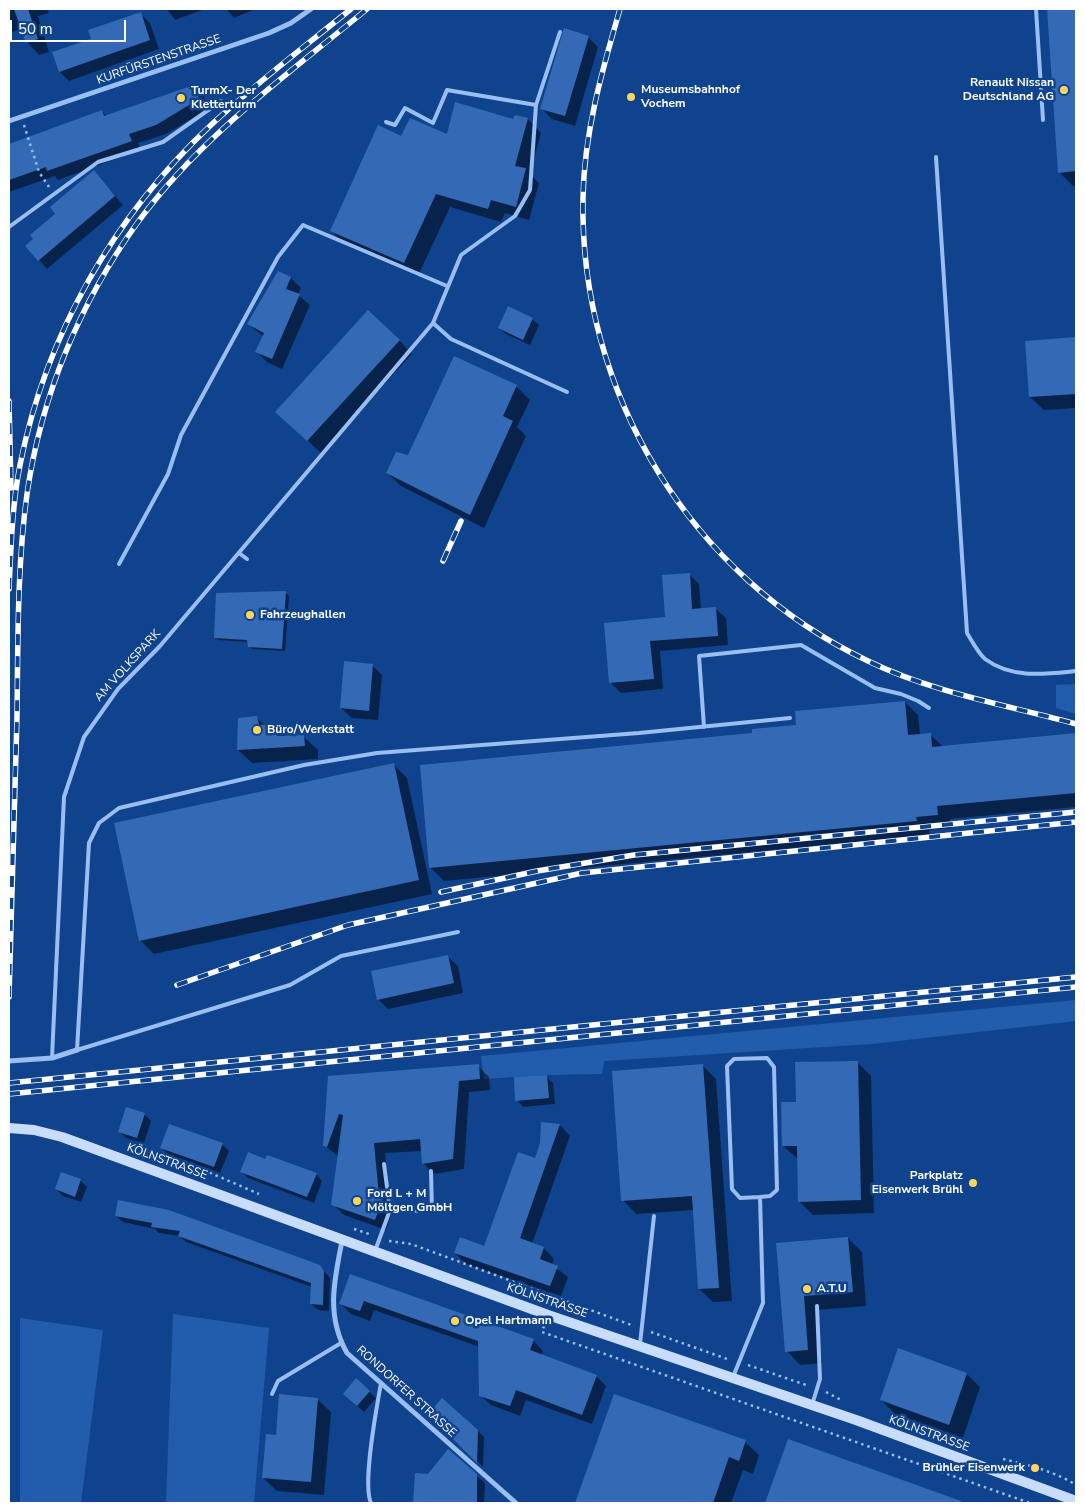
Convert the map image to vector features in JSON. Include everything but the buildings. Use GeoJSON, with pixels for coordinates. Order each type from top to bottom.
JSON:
{"type":"FeatureCollection","features":[{"type":"Feature","properties":{"kind":"main road","name":"KÖLNSTRASSE"},"geometry":{"type":"LineString","coordinates":[[9,1128],[34,1130],[62,1137],[548,1316],[812,1406],[1076,1501]]}},
{"type":"Feature","properties":{"kind":"street","name":"KURFÜRSTENSTRASSE"},"geometry":{"type":"LineString","coordinates":[[9,121],[269,33],[291,23],[311,9]]}},
{"type":"Feature","properties":{"kind":"street"},"geometry":{"type":"LineString","coordinates":[[9,1061],[52,1058],[77,1050]]}},
{"type":"Feature","properties":{"kind":"street","name":"RONDORFER STRASSE"},"geometry":{"type":"LineString","coordinates":[[342,1241],[334,1279],[333,1320],[341,1343],[347,1353],[516,1503]]}},
{"type":"Feature","properties":{"kind":"lane"},"geometry":{"type":"LineString","coordinates":[[1036,9],[1043,120]]}},
{"type":"Feature","properties":{"kind":"lane","name":"AM VOLKSPARK"},"geometry":{"type":"LineString","coordinates":[[52,1058],[64,797],[84,737],[118,689],[160,646],[239,554],[432,323],[461,255],[515,216],[530,190],[536,105],[560,32]]}},
{"type":"Feature","properties":{"kind":"lane"},"geometry":{"type":"LineString","coordinates":[[386,122],[395,125],[405,108],[433,123],[447,90],[536,105]]}},
{"type":"Feature","properties":{"kind":"lane"},"geometry":{"type":"LineString","coordinates":[[9,227],[98,162],[163,142],[221,101]]}},
{"type":"Feature","properties":{"kind":"lane"},"geometry":{"type":"LineString","coordinates":[[936,157],[967,633],[984,658],[1009,671],[1036,674],[1076,671]]}},
{"type":"Feature","properties":{"kind":"lane"},"geometry":{"type":"LineString","coordinates":[[119,564],[168,474],[181,435],[278,257],[303,225],[447,286]]}},
{"type":"Feature","properties":{"kind":"lane"},"geometry":{"type":"LineString","coordinates":[[432,323],[451,339],[567,392]]}},
{"type":"Feature","properties":{"kind":"lane"},"geometry":{"type":"LineString","coordinates":[[239,554],[247,559]]}},
{"type":"Feature","properties":{"kind":"lane"},"geometry":{"type":"LineString","coordinates":[[704,727],[699,656],[801,645],[875,688],[902,694],[929,708]]}},
{"type":"Feature","properties":{"kind":"lane"},"geometry":{"type":"LineString","coordinates":[[458,932],[341,956],[290,984],[77,1050],[89,843],[98,823],[119,808],[304,765],[377,753],[704,727],[790,718]]}},
{"type":"Feature","properties":{"kind":"lane"},"geometry":{"type":"LineString","coordinates":[[767,1058],[774,1067],[777,1190],[770,1196],[760,1197],[740,1198],[732,1189],[727,1066],[734,1059],[767,1058]]}},
{"type":"Feature","properties":{"kind":"lane"},"geometry":{"type":"LineString","coordinates":[[375,1253],[390,1210],[384,1164]]}},
{"type":"Feature","properties":{"kind":"lane"},"geometry":{"type":"LineString","coordinates":[[390,1210],[432,1211],[431,1171]]}},
{"type":"Feature","properties":{"kind":"lane"},"geometry":{"type":"LineString","coordinates":[[732,1378],[763,1303],[760,1197]]}},
{"type":"Feature","properties":{"kind":"lane"},"geometry":{"type":"LineString","coordinates":[[640,1347],[654,1216]]}},
{"type":"Feature","properties":{"kind":"lane"},"geometry":{"type":"LineString","coordinates":[[812,1406],[820,1379],[817,1306]]}},
{"type":"Feature","properties":{"kind":"lane"},"geometry":{"type":"LineString","coordinates":[[272,1394],[278,1381],[341,1343]]}},
{"type":"Feature","properties":{"kind":"lane"},"geometry":{"type":"LineString","coordinates":[[371,1503],[368,1491],[372,1435],[381,1383]]}},
{"type":"Feature","properties":{"kind":"path"},"geometry":{"type":"LineString","coordinates":[[22,117],[39,172],[54,194]]}},
{"type":"Feature","properties":{"kind":"path"},"geometry":{"type":"LineString","coordinates":[[170,1162],[206,1171],[263,1196]]}},
{"type":"Feature","properties":{"kind":"path"},"geometry":{"type":"LineString","coordinates":[[352,1228],[398,1243],[411,1244],[641,1329],[834,1394],[844,1402]]}},
{"type":"Feature","properties":{"kind":"path"},"geometry":{"type":"LineString","coordinates":[[548,1316],[542,1332],[1030,1503]]}},
{"type":"Feature","properties":{"kind":"path"},"geometry":{"type":"LineString","coordinates":[[1001,1459],[1064,1477],[1076,1485]]}},
{"type":"Feature","properties":{"kind":"shaded area"},"geometry":{"type":"Polygon","coordinates":[[[1076,684],[1076,714],[1056,708],[1056,685],[1076,684]]]}},
{"type":"Feature","properties":{"kind":"shaded area"},"geometry":{"type":"Polygon","coordinates":[[[1076,1000],[1076,1021],[872,1044],[604,1061],[602,1074],[484,1079],[481,1056],[1076,1000]]]}},
{"type":"Feature","properties":{"kind":"shaded area"},"geometry":{"type":"Polygon","coordinates":[[[173,1314],[269,1328],[254,1503],[166,1503],[173,1314]]]}},
{"type":"Feature","properties":{"kind":"shaded area"},"geometry":{"type":"Polygon","coordinates":[[[20,1318],[103,1330],[81,1503],[20,1503],[20,1318]]]}},
{"type":"Feature","properties":{"kind":"railway"},"geometry":{"type":"LineString","coordinates":[[9,589],[15,496],[20,465],[32,417],[47,369],[66,324],[89,280],[115,238],[144,198],[176,160],[245,95],[351,9]]}},
{"type":"Feature","properties":{"kind":"railway"},"geometry":{"type":"LineString","coordinates":[[9,997],[21,549],[33,457],[53,386],[66,351],[98,284],[138,222],[162,191],[189,162],[246,108],[367,9]]}},
{"type":"Feature","properties":{"kind":"railway"},"geometry":{"type":"LineString","coordinates":[[620,9],[590,126],[583,198],[587,270],[601,341],[625,408],[658,471],[699,529],[748,581],[805,625],[868,661],[918,682],[1076,724]]}},
{"type":"Feature","properties":{"kind":"railway"},"geometry":{"type":"LineString","coordinates":[[9,401],[11,488]]}},
{"type":"Feature","properties":{"kind":"railway"},"geometry":{"type":"LineString","coordinates":[[443,561],[461,521]]}},
{"type":"Feature","properties":{"kind":"railway"},"geometry":{"type":"LineString","coordinates":[[441,892],[537,871],[634,855],[1076,812]]}},
{"type":"Feature","properties":{"kind":"railway"},"geometry":{"type":"LineString","coordinates":[[177,985],[348,925],[582,873],[1076,822]]}},
{"type":"Feature","properties":{"kind":"railway"},"geometry":{"type":"LineString","coordinates":[[9,1083],[1076,977]]}},
{"type":"Feature","properties":{"kind":"railway"},"geometry":{"type":"LineString","coordinates":[[9,1094],[1076,987]]}},
{"type":"Feature","properties":{"kind":"place","name":"Renault Nissan Deutschland AG"},"geometry":{"type":"Point","coordinates":[1064,90]}},
{"type":"Feature","properties":{"kind":"place","name":"Museumsbahnhof Vochem"},"geometry":{"type":"Point","coordinates":[631,97]}},
{"type":"Feature","properties":{"kind":"place","name":"TurmX- Der Kletterturm"},"geometry":{"type":"Point","coordinates":[181,98]}},
{"type":"Feature","properties":{"kind":"place","name":"Fahrzeughallen"},"geometry":{"type":"Point","coordinates":[250,615]}},
{"type":"Feature","properties":{"kind":"place","name":"Büro/Werkstatt"},"geometry":{"type":"Point","coordinates":[257,730]}},
{"type":"Feature","properties":{"kind":"place","name":"Parkplatz Eisenwerk Brühl"},"geometry":{"type":"Point","coordinates":[973,1183]}},
{"type":"Feature","properties":{"kind":"place","name":"Ford L + M Möltgen GmbH"},"geometry":{"type":"Point","coordinates":[357,1201]}},
{"type":"Feature","properties":{"kind":"place","name":"A.T.U"},"geometry":{"type":"Point","coordinates":[807,1289]}},
{"type":"Feature","properties":{"kind":"place","name":"Opel Hartmann"},"geometry":{"type":"Point","coordinates":[455,1321]}},
{"type":"Feature","properties":{"kind":"place","name":"Brühler Eisenwerk"},"geometry":{"type":"Point","coordinates":[1035,1468]}}]}
